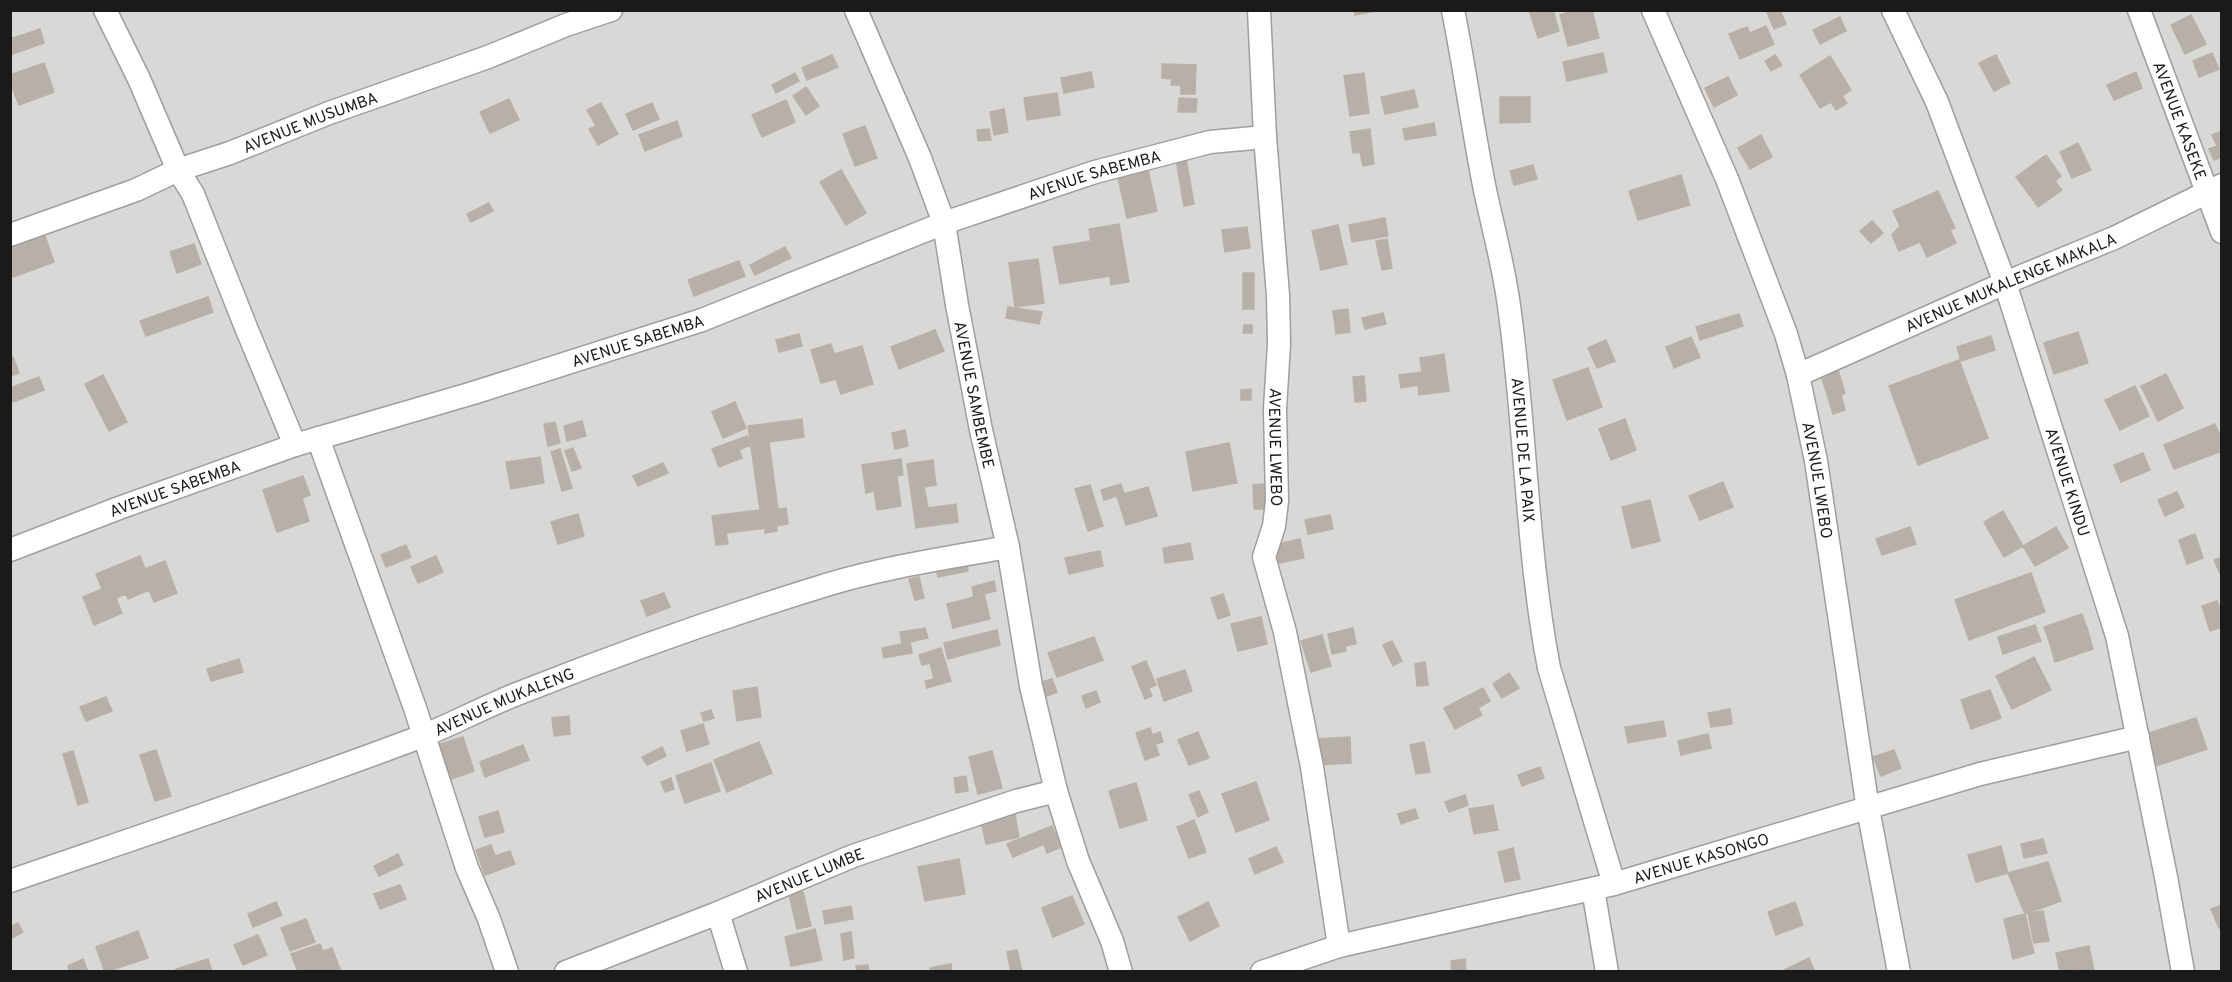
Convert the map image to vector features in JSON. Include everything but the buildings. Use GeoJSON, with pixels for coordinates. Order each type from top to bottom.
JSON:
{"type":"FeatureCollection","features":[{"type":"Feature","properties":{"kind":"street"},"geometry":{"type":"LineString","coordinates":[[105,10],[139,79],[178,170],[193,194],[296,445]]}},
{"type":"Feature","properties":{"kind":"street","name":"AVENUE MUSUMBA"},"geometry":{"type":"LineString","coordinates":[[10,235],[136,190],[178,170],[230,153],[328,113],[488,57],[566,25],[611,10]]}},
{"type":"Feature","properties":{"kind":"street","name":"AVENUE SAMBEMBE"},"geometry":{"type":"LineString","coordinates":[[856,10],[920,158],[944,223],[981,430],[1008,547],[1031,686],[1056,791],[1078,861],[1112,941],[1121,972]]}},
{"type":"Feature","properties":{"kind":"street","name":"AVENUE LWEBO"},"geometry":{"type":"LineString","coordinates":[[1258,10],[1265,137],[1278,295],[1279,344],[1275,409],[1277,501],[1274,526],[1264,557],[1285,632],[1308,747],[1339,946]]}},
{"type":"Feature","properties":{"kind":"street","name":"AVENUE DE LA PAIX"},"geometry":{"type":"LineString","coordinates":[[1453,10],[1485,190],[1509,304],[1523,431],[1535,586],[1543,634],[1549,668],[1603,886]]}},
{"type":"Feature","properties":{"kind":"street","name":"AVENUE LWEBO"},"geometry":{"type":"LineString","coordinates":[[1653,10],[1726,179],[1786,333],[1798,375],[1816,461],[1868,808],[1899,972]]}},
{"type":"Feature","properties":{"kind":"street","name":"AVENUE KINDU"},"geometry":{"type":"LineString","coordinates":[[1893,10],[1937,102],[2005,283],[2117,636],[2183,972]]}},
{"type":"Feature","properties":{"kind":"street","name":"AVENUE KASEKE"},"geometry":{"type":"LineString","coordinates":[[2139,10],[2214,189],[2222,232]]}},
{"type":"Feature","properties":{"kind":"street","name":"AVENUE SABEMBA"},"geometry":{"type":"LineString","coordinates":[[10,550],[119,508],[296,445],[473,393],[702,320],[944,223],[1095,172],[1210,142],[1265,137]]}},
{"type":"Feature","properties":{"kind":"street","name":"AVENUE MUKALENGE MAKALA"},"geometry":{"type":"LineString","coordinates":[[1798,375],[2005,283],[2114,238],[2214,189]]}},
{"type":"Feature","properties":{"kind":"street"},"geometry":{"type":"LineString","coordinates":[[318,438],[415,708],[466,868],[489,919],[507,972]]}},
{"type":"Feature","properties":{"kind":"street","name":"AVENUE MUKALENG"},"geometry":{"type":"LineString","coordinates":[[10,881],[224,808],[423,736],[515,694],[672,636],[829,584],[1008,547]]}},
{"type":"Feature","properties":{"kind":"street","name":"AVENUE KASONGO"},"geometry":{"type":"LineString","coordinates":[[1262,972],[1339,946],[1603,886],[1980,774],[2138,737]]}},
{"type":"Feature","properties":{"kind":"street","name":"AVENUE LUMBE"},"geometry":{"type":"LineString","coordinates":[[566,972],[718,913],[788,881],[853,856],[1016,801],[1056,791]]}},
{"type":"Feature","properties":{"kind":"street"},"geometry":{"type":"LineString","coordinates":[[1603,886],[1607,972]]}},
{"type":"Feature","properties":{"kind":"street"},"geometry":{"type":"LineString","coordinates":[[718,913],[736,972]]}},
{"type":"Feature","properties":{"kind":"shaded area"},"geometry":{"type":"Polygon","coordinates":[[[11,11],[2221,11],[2221,971],[11,971],[11,11]]]}}]}
